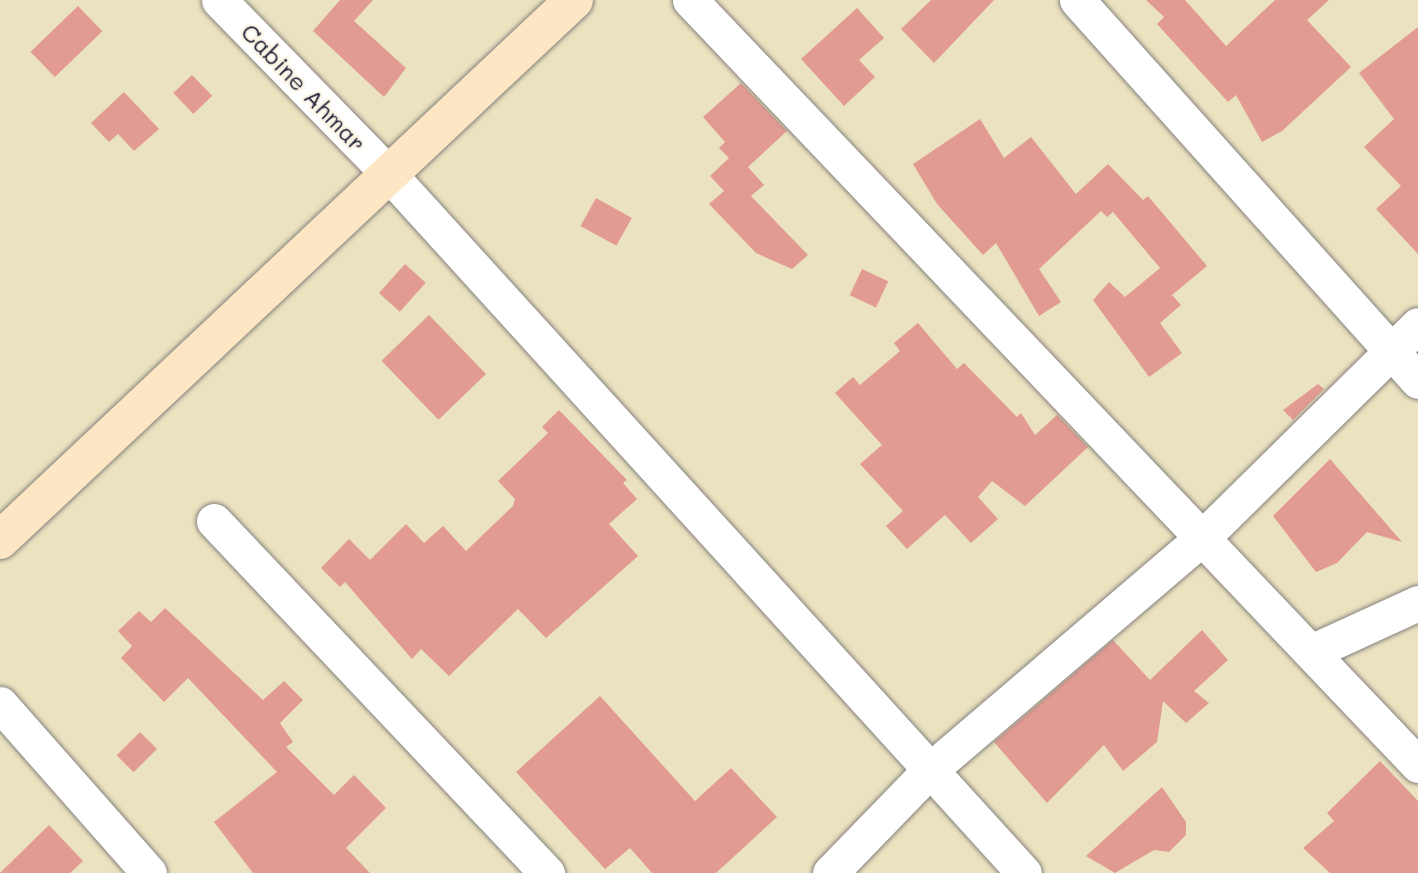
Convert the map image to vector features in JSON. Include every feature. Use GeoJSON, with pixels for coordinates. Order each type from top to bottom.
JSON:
{"type":"FeatureCollection","features":[{"type":"Feature","properties":{"kind":"street","name":"Cabine Ahmar"},"geometry":{"type":"LineString","coordinates":[[219,0],[388,174],[1024,873]]}},
{"type":"Feature","properties":{"kind":"street"},"geometry":{"type":"LineString","coordinates":[[0,540],[574,0]]}},
{"type":"Feature","properties":{"kind":"street"},"geometry":{"type":"LineString","coordinates":[[690,0],[1418,765]]}},
{"type":"Feature","properties":{"kind":"street"},"geometry":{"type":"LineString","coordinates":[[1077,0],[1418,381]]}},
{"type":"Feature","properties":{"kind":"street"},"geometry":{"type":"LineString","coordinates":[[830,873],[929,771],[1202,538],[1418,325]]}},
{"type":"Feature","properties":{"kind":"street"},"geometry":{"type":"LineString","coordinates":[[214,521],[547,873]]}},
{"type":"Feature","properties":{"kind":"street"},"geometry":{"type":"LineString","coordinates":[[1311,652],[1418,603]]}},
{"type":"Feature","properties":{"kind":"street"},"geometry":{"type":"LineString","coordinates":[[0,704],[149,873]]}},
{"type":"Feature","properties":{"kind":"building"},"geometry":{"type":"Polygon","coordinates":[[[340,0],[373,0],[354,21],[406,68],[384,97],[313,31],[340,0]]]}},
{"type":"Feature","properties":{"kind":"building"},"geometry":{"type":"Polygon","coordinates":[[[931,0],[994,0],[934,63],[901,29],[931,0]]]}},
{"type":"Feature","properties":{"kind":"building"},"geometry":{"type":"Polygon","coordinates":[[[1146,0],[1185,0],[1226,46],[1275,0],[1329,0],[1307,20],[1351,67],[1282,131],[1262,142],[1236,95],[1228,102],[1157,24],[1164,17],[1146,0]]]}},
{"type":"Feature","properties":{"kind":"building"},"geometry":{"type":"Polygon","coordinates":[[[78,6],[102,31],[55,77],[31,52],[78,6]]]}},
{"type":"Feature","properties":{"kind":"building"},"geometry":{"type":"Polygon","coordinates":[[[857,8],[884,38],[859,60],[875,77],[844,106],[801,59],[857,8]]]}},
{"type":"Feature","properties":{"kind":"building"},"geometry":{"type":"Polygon","coordinates":[[[1418,27],[1418,254],[1376,209],[1401,186],[1364,147],[1394,119],[1359,73],[1418,27]]]}},
{"type":"Feature","properties":{"kind":"building"},"geometry":{"type":"Polygon","coordinates":[[[192,75],[212,96],[193,114],[173,93],[192,75]]]}},
{"type":"Feature","properties":{"kind":"building"},"geometry":{"type":"Polygon","coordinates":[[[741,83],[787,131],[748,167],[764,185],[751,196],[808,255],[792,269],[756,253],[709,204],[724,191],[710,176],[729,158],[719,148],[725,142],[703,117],[741,83]]]}},
{"type":"Feature","properties":{"kind":"building"},"geometry":{"type":"Polygon","coordinates":[[[124,92],[159,129],[134,151],[118,134],[109,142],[91,123],[124,92]]]}},
{"type":"Feature","properties":{"kind":"building"},"geometry":{"type":"Polygon","coordinates":[[[980,119],[1004,158],[1031,137],[1076,194],[1108,164],[1143,200],[1148,196],[1207,266],[1172,295],[1181,305],[1160,323],[1182,353],[1149,377],[1093,300],[1109,282],[1125,297],[1160,268],[1113,212],[1107,217],[1101,211],[1039,269],[1061,302],[1039,316],[996,243],[983,255],[937,204],[913,164],[980,119]]]}},
{"type":"Feature","properties":{"kind":"building"},"geometry":{"type":"Polygon","coordinates":[[[596,198],[632,218],[616,246],[580,226],[596,198]]]}},
{"type":"Feature","properties":{"kind":"building"},"geometry":{"type":"Polygon","coordinates":[[[405,264],[426,283],[400,312],[379,293],[405,264]]]}},
{"type":"Feature","properties":{"kind":"building"},"geometry":{"type":"Polygon","coordinates":[[[862,269],[888,281],[876,308],[850,295],[862,269]]]}},
{"type":"Feature","properties":{"kind":"building"},"geometry":{"type":"Polygon","coordinates":[[[429,315],[486,374],[438,420],[382,361],[429,315]]]}},
{"type":"Feature","properties":{"kind":"building"},"geometry":{"type":"Polygon","coordinates":[[[918,323],[957,369],[964,363],[1017,417],[1021,413],[1035,435],[1057,415],[1088,447],[1025,506],[992,481],[978,497],[998,519],[971,543],[945,515],[907,549],[886,526],[903,511],[860,464],[882,445],[835,393],[853,377],[860,385],[900,351],[894,343],[918,323]]]}},
{"type":"Feature","properties":{"kind":"building"},"geometry":{"type":"Polygon","coordinates":[[[1318,384],[1324,389],[1293,420],[1283,410],[1318,384]]]}},
{"type":"Feature","properties":{"kind":"building"},"geometry":{"type":"Polygon","coordinates":[[[559,410],[627,480],[623,483],[637,499],[609,524],[638,556],[546,638],[518,609],[449,676],[421,649],[412,659],[345,582],[340,587],[321,568],[349,539],[370,560],[406,524],[424,543],[443,526],[466,551],[513,506],[515,499],[498,481],[548,433],[542,427],[559,410]]]}},
{"type":"Feature","properties":{"kind":"building"},"geometry":{"type":"Polygon","coordinates":[[[1330,459],[1402,542],[1367,532],[1337,563],[1316,572],[1273,516],[1330,459]]]}},
{"type":"Feature","properties":{"kind":"building"},"geometry":{"type":"Polygon","coordinates":[[[165,608],[263,700],[284,681],[303,700],[280,723],[293,742],[286,747],[334,795],[354,775],[386,808],[346,848],[370,873],[253,873],[214,822],[277,772],[188,678],[164,702],[121,658],[132,646],[118,631],[139,611],[151,622],[165,608]]]}},
{"type":"Feature","properties":{"kind":"building"},"geometry":{"type":"Polygon","coordinates":[[[1202,630],[1228,660],[1194,691],[1209,703],[1186,723],[1163,701],[1157,742],[1123,771],[1104,745],[1047,803],[994,742],[1113,640],[1150,680],[1202,630]]]}},
{"type":"Feature","properties":{"kind":"building"},"geometry":{"type":"Polygon","coordinates":[[[600,696],[695,801],[731,768],[777,817],[716,873],[652,873],[630,848],[605,869],[516,772],[600,696]]]}},
{"type":"Feature","properties":{"kind":"building"},"geometry":{"type":"Polygon","coordinates":[[[140,732],[157,749],[134,772],[117,755],[140,732]]]}},
{"type":"Feature","properties":{"kind":"building"},"geometry":{"type":"Polygon","coordinates":[[[1380,761],[1418,801],[1418,873],[1330,873],[1303,848],[1334,821],[1327,813],[1380,761]]]}},
{"type":"Feature","properties":{"kind":"building"},"geometry":{"type":"Polygon","coordinates":[[[1162,787],[1186,822],[1186,835],[1169,852],[1154,850],[1115,873],[1086,856],[1162,787]]]}},
{"type":"Feature","properties":{"kind":"building"},"geometry":{"type":"Polygon","coordinates":[[[49,825],[83,861],[70,873],[0,873],[49,825]]]}}]}
